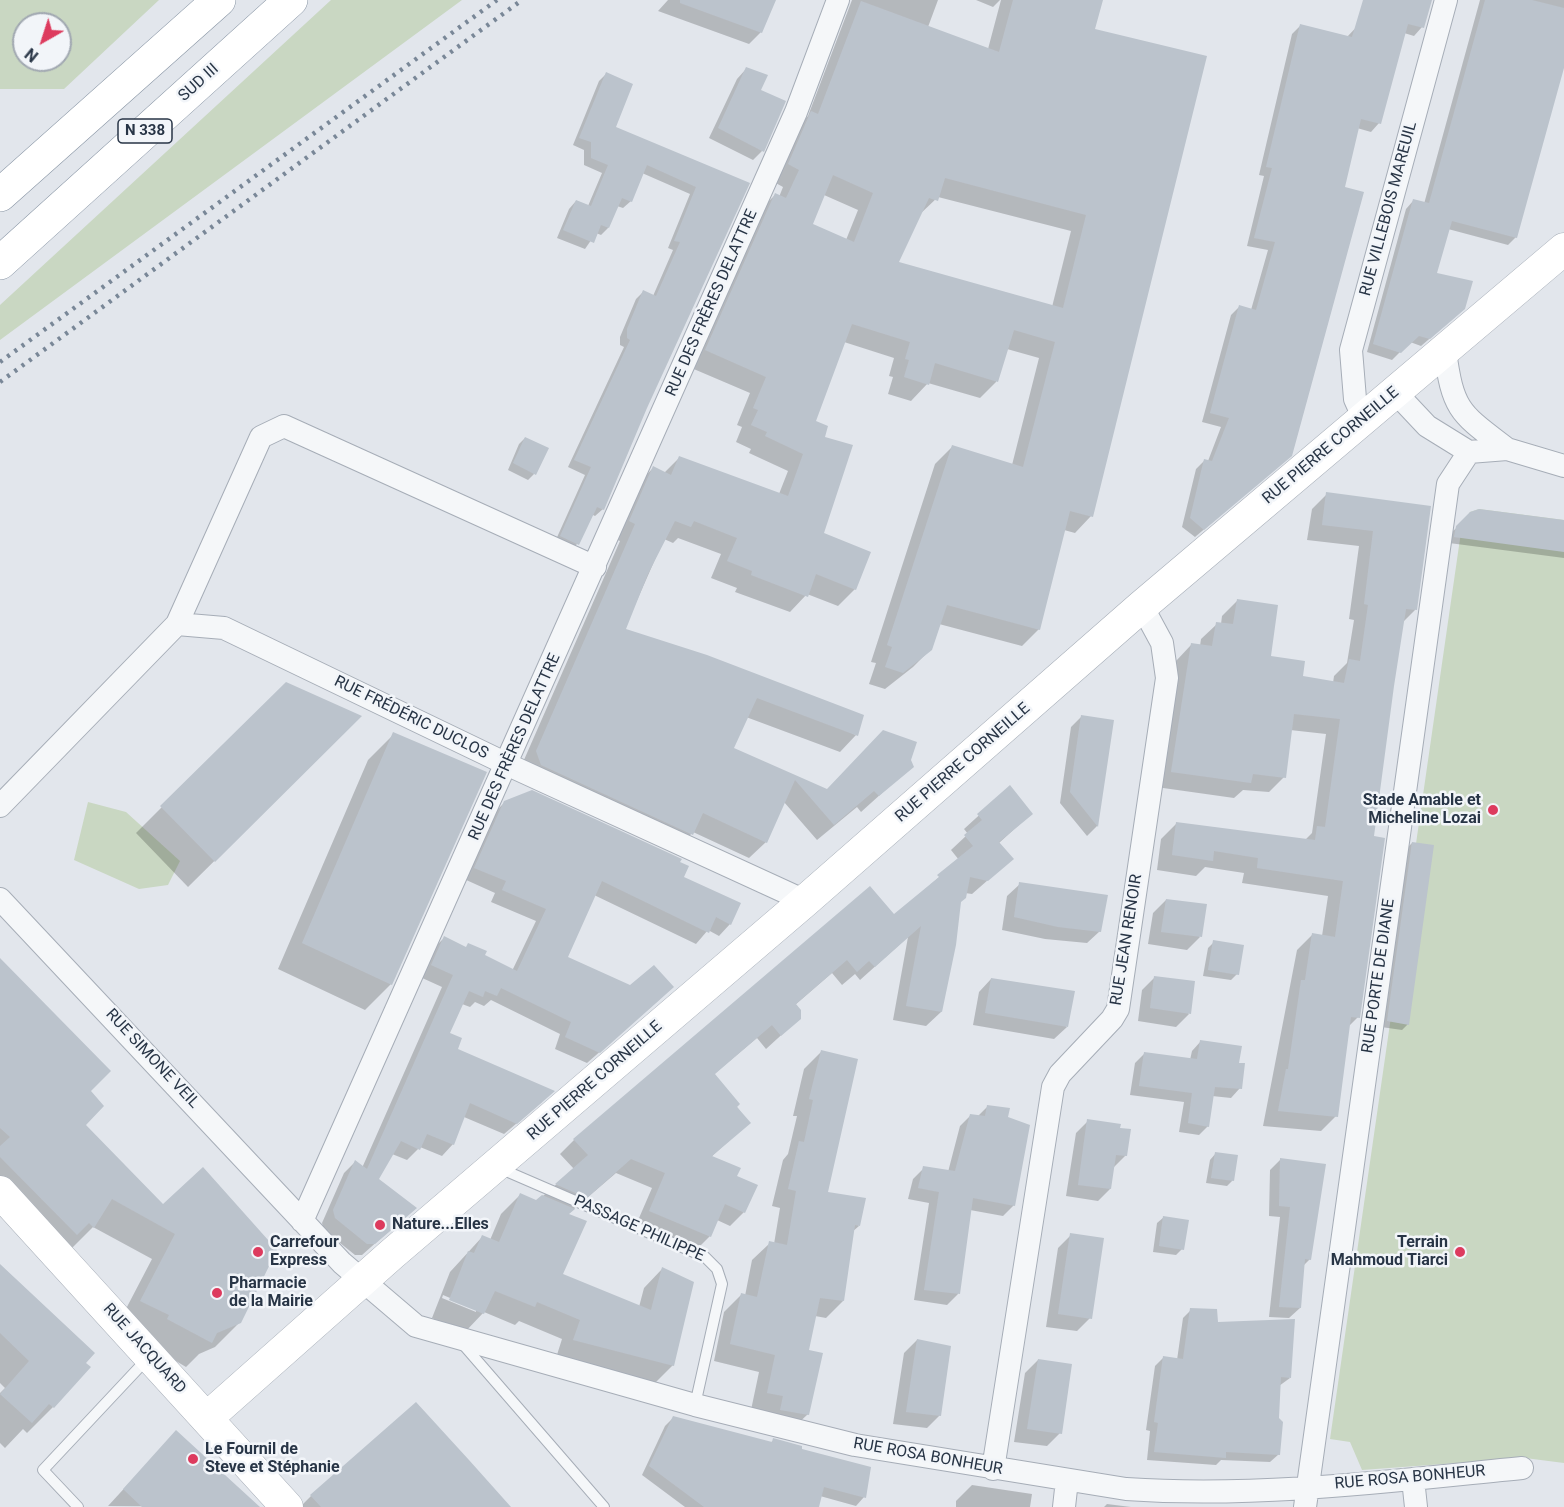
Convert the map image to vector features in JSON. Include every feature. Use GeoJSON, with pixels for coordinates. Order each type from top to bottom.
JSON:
{"type":"FeatureCollection","features":[{"type":"Feature","properties":{"kind":"highway","name":"N 338"},"geometry":{"type":"LineString","coordinates":[[0,195],[219,0]]}},
{"type":"Feature","properties":{"kind":"highway","name":"SUD III"},"geometry":{"type":"LineString","coordinates":[[0,262],[291,0]]}},
{"type":"Feature","properties":{"kind":"street","name":"RUE DES FRÈRES DELATTRE"},"geometry":{"type":"LineString","coordinates":[[302,1221],[508,764],[796,112],[838,0]]}},
{"type":"Feature","properties":{"kind":"street","name":"RUE VILLEBOIS MAREUIL"},"geometry":{"type":"LineString","coordinates":[[1364,419],[1355,399],[1351,350],[1446,0]]}},
{"type":"Feature","properties":{"kind":"street","name":"RUE PIERRE CORNEILLE"},"geometry":{"type":"LineString","coordinates":[[364,1280],[805,902],[1142,606],[1564,249]]}},
{"type":"Feature","properties":{"kind":"street"},"geometry":{"type":"LineString","coordinates":[[1444,351],[1450,387],[1458,407],[1507,450]]}},
{"type":"Feature","properties":{"kind":"street"},"geometry":{"type":"LineString","coordinates":[[1395,392],[1427,426],[1447,441],[1469,452],[1507,450],[1564,466]]}},
{"type":"Feature","properties":{"kind":"street"},"geometry":{"type":"LineString","coordinates":[[0,806],[177,624],[261,437],[284,426],[595,567]]}},
{"type":"Feature","properties":{"kind":"street","name":"RUE PORTE DE DIANE"},"geometry":{"type":"LineString","coordinates":[[1306,1498],[1448,484],[1469,452]]}},
{"type":"Feature","properties":{"kind":"street","name":"RUE JEAN RENOIR"},"geometry":{"type":"LineString","coordinates":[[993,1469],[1053,1087],[1059,1074],[1118,1010],[1167,678],[1162,643],[1142,606]]}},
{"type":"Feature","properties":{"kind":"street","name":"RUE FRÉDÉRIC DUCLOS"},"geometry":{"type":"LineString","coordinates":[[177,624],[224,628],[508,764],[805,902]]}},
{"type":"Feature","properties":{"kind":"street","name":"RUE SIMONE VEIL"},"geometry":{"type":"LineString","coordinates":[[0,899],[302,1221]]}},
{"type":"Feature","properties":{"kind":"street","name":"RUE JACQUARD"},"geometry":{"type":"LineString","coordinates":[[0,1192],[287,1507]]}},
{"type":"Feature","properties":{"kind":"street"},"geometry":{"type":"LineString","coordinates":[[207,1418],[364,1280],[342,1263],[302,1221]]}},
{"type":"Feature","properties":{"kind":"street","name":"RUE ROSA BONHEUR"},"geometry":{"type":"LineString","coordinates":[[364,1280],[416,1326],[459,1340],[695,1405],[855,1445],[993,1469],[1170,1492],[1306,1498],[1413,1479],[1522,1468]]}},
{"type":"Feature","properties":{"kind":"street"},"geometry":{"type":"LineString","coordinates":[[1413,1479],[1416,1507]]}},
{"type":"Feature","properties":{"kind":"street"},"geometry":{"type":"LineString","coordinates":[[1064,1507],[1067,1480]]}},
{"type":"Feature","properties":{"kind":"lane","name":"PASSAGE PHILIPPE"},"geometry":{"type":"LineString","coordinates":[[496,1166],[705,1257],[717,1269],[722,1284],[695,1405]]}},
{"type":"Feature","properties":{"kind":"lane"},"geometry":{"type":"LineString","coordinates":[[459,1340],[604,1507]]}},
{"type":"Feature","properties":{"kind":"lane"},"geometry":{"type":"LineString","coordinates":[[78,1507],[43,1470],[151,1356]]}},
{"type":"Feature","properties":{"kind":"green space"},"geometry":{"type":"Polygon","coordinates":[[[0,0],[159,0],[64,89],[0,89],[0,0]]]}},
{"type":"Feature","properties":{"kind":"green space"},"geometry":{"type":"Polygon","coordinates":[[[331,0],[462,0],[0,340],[0,305],[331,0]]]}},
{"type":"Feature","properties":{"kind":"green space","name":"Stade Amable et Micheline Lozai"},"geometry":{"type":"Polygon","coordinates":[[[1479,509],[1564,520],[1564,1463],[1525,1458],[1362,1470],[1350,1442],[1330,1439],[1462,525],[1470,512],[1479,509]]]}},
{"type":"Feature","properties":{"kind":"green space"},"geometry":{"type":"Polygon","coordinates":[[[88,802],[126,812],[180,861],[168,885],[139,889],[74,860],[88,802]]]}},
{"type":"Feature","properties":{"kind":"building"},"geometry":{"type":"Polygon","coordinates":[[[680,0],[776,0],[762,33],[680,3],[680,0]]]}},
{"type":"Feature","properties":{"kind":"building"},"geometry":{"type":"Polygon","coordinates":[[[1013,0],[1103,0],[1095,29],[1207,56],[1093,517],[1070,511],[1040,630],[947,605],[932,650],[903,673],[885,667],[892,647],[887,645],[952,445],[1023,467],[1055,342],[1014,330],[998,382],[935,363],[929,385],[904,377],[909,360],[905,359],[910,342],[852,324],[816,421],[828,426],[825,437],[853,445],[824,533],[871,552],[856,590],[816,574],[808,597],[751,575],[752,571],[727,561],[737,538],[694,521],[691,527],[675,521],[648,574],[626,629],[707,655],[864,715],[858,736],[757,698],[734,748],[827,789],[883,730],[917,742],[911,760],[914,767],[879,796],[874,791],[834,825],[795,780],[767,843],[703,813],[693,835],[541,765],[536,751],[635,524],[629,521],[653,466],[671,475],[679,456],[788,496],[803,454],[765,436],[767,432],[751,425],[758,410],[753,408],[766,377],[705,350],[775,193],[786,198],[799,170],[788,164],[811,111],[818,114],[861,1],[999,52],[1013,0]],[[833,175],[813,224],[854,242],[873,193],[833,175]],[[945,178],[938,201],[929,198],[899,262],[1063,308],[1086,215],[945,178]]]}},
{"type":"Feature","properties":{"kind":"building"},"geometry":{"type":"Polygon","coordinates":[[[1363,0],[1432,0],[1424,28],[1408,24],[1381,124],[1361,119],[1345,187],[1364,192],[1292,456],[1204,530],[1190,518],[1204,459],[1212,461],[1229,418],[1210,413],[1239,305],[1256,310],[1275,242],[1254,238],[1272,168],[1266,167],[1300,24],[1352,37],[1363,0]]]}},
{"type":"Feature","properties":{"kind":"building"},"geometry":{"type":"Polygon","coordinates":[[[1485,0],[1532,0],[1564,8],[1564,68],[1517,238],[1452,221],[1437,273],[1473,281],[1465,309],[1430,339],[1419,336],[1401,353],[1373,344],[1413,199],[1429,203],[1485,0]]]}},
{"type":"Feature","properties":{"kind":"building"},"geometry":{"type":"Polygon","coordinates":[[[746,67],[768,75],[761,90],[786,101],[764,152],[718,128],[746,67]]]}},
{"type":"Feature","properties":{"kind":"building"},"geometry":{"type":"Polygon","coordinates":[[[606,72],[633,84],[616,127],[750,183],[647,408],[604,510],[597,507],[579,545],[560,536],[591,467],[574,460],[630,340],[627,338],[627,329],[643,290],[656,296],[680,242],[674,241],[696,187],[647,165],[632,202],[622,198],[609,228],[601,225],[594,243],[563,230],[576,200],[591,206],[608,165],[591,158],[591,142],[579,138],[606,72]]]}},
{"type":"Feature","properties":{"kind":"building"},"geometry":{"type":"Polygon","coordinates":[[[525,437],[549,448],[536,475],[513,463],[525,437]]]}},
{"type":"Feature","properties":{"kind":"building"},"geometry":{"type":"Polygon","coordinates":[[[1326,492],[1431,506],[1417,610],[1406,609],[1394,686],[1374,836],[1385,838],[1360,1018],[1351,1017],[1338,1117],[1278,1111],[1286,1069],[1288,1069],[1301,980],[1305,980],[1312,933],[1335,937],[1343,881],[1257,868],[1258,858],[1214,851],[1213,861],[1172,855],[1176,822],[1315,840],[1317,826],[1325,827],[1340,719],[1294,714],[1286,778],[1253,774],[1251,783],[1171,772],[1191,643],[1212,646],[1216,622],[1233,624],[1237,599],[1278,605],[1271,656],[1305,661],[1303,676],[1344,683],[1349,659],[1360,661],[1368,605],[1364,604],[1373,531],[1322,525],[1326,492]]]}},
{"type":"Feature","properties":{"kind":"building"},"geometry":{"type":"Polygon","coordinates":[[[1479,509],[1564,520],[1564,552],[1454,537],[1456,526],[1470,512],[1479,509]]]}},
{"type":"Feature","properties":{"kind":"building"},"geometry":{"type":"Polygon","coordinates":[[[286,682],[362,716],[215,862],[160,806],[286,682]]]}},
{"type":"Feature","properties":{"kind":"building"},"geometry":{"type":"Polygon","coordinates":[[[1081,715],[1114,720],[1098,827],[1070,792],[1081,715]]]}},
{"type":"Feature","properties":{"kind":"building"},"geometry":{"type":"Polygon","coordinates":[[[393,732],[487,772],[392,985],[302,943],[393,732]]]}},
{"type":"Feature","properties":{"kind":"building"},"geometry":{"type":"Polygon","coordinates":[[[1010,785],[1033,814],[999,842],[1014,859],[988,881],[970,877],[966,898],[961,902],[956,945],[942,1012],[906,1006],[921,926],[875,967],[869,961],[857,972],[847,960],[796,1004],[801,1010],[801,1019],[781,1036],[772,1025],[715,1074],[740,1104],[737,1107],[751,1123],[712,1156],[741,1168],[737,1176],[758,1185],[745,1213],[725,1204],[711,1237],[649,1211],[665,1173],[631,1159],[587,1198],[555,1184],[588,1155],[573,1139],[870,886],[894,914],[939,877],[937,875],[973,846],[964,835],[982,820],[977,814],[1010,785]]]}},
{"type":"Feature","properties":{"kind":"building"},"geometry":{"type":"Polygon","coordinates":[[[532,790],[682,859],[680,862],[689,866],[684,877],[741,903],[731,925],[716,917],[709,933],[602,881],[568,957],[630,985],[654,965],[674,987],[600,1053],[565,1037],[571,1022],[501,988],[497,996],[485,991],[483,997],[469,991],[450,1033],[462,1038],[458,1049],[555,1091],[517,1124],[470,1103],[454,1145],[427,1134],[420,1150],[401,1141],[379,1179],[417,1208],[375,1244],[367,1244],[335,1218],[333,1210],[355,1160],[367,1169],[453,975],[431,965],[444,936],[466,947],[468,943],[487,951],[485,955],[517,971],[546,909],[502,890],[506,881],[474,868],[504,801],[532,790]]]}},
{"type":"Feature","properties":{"kind":"building"},"geometry":{"type":"Polygon","coordinates":[[[1412,842],[1434,845],[1409,1025],[1387,1021],[1412,842]]]}},
{"type":"Feature","properties":{"kind":"building"},"geometry":{"type":"Polygon","coordinates":[[[1019,882],[1108,895],[1101,932],[1058,927],[1014,917],[1019,882]]]}},
{"type":"Feature","properties":{"kind":"building"},"geometry":{"type":"Polygon","coordinates":[[[1166,899],[1207,904],[1202,937],[1161,932],[1166,899]]]}},
{"type":"Feature","properties":{"kind":"building"},"geometry":{"type":"Polygon","coordinates":[[[1213,940],[1244,945],[1239,975],[1208,970],[1213,940]]]}},
{"type":"Feature","properties":{"kind":"building"},"geometry":{"type":"Polygon","coordinates":[[[0,958],[111,1071],[91,1091],[104,1106],[86,1125],[163,1204],[203,1167],[277,1250],[241,1323],[217,1333],[212,1343],[167,1319],[169,1315],[140,1301],[175,1234],[112,1199],[94,1228],[89,1223],[77,1235],[0,1157],[0,1146],[10,1137],[0,1128],[0,958]]]}},
{"type":"Feature","properties":{"kind":"building"},"geometry":{"type":"Polygon","coordinates":[[[1154,976],[1195,981],[1191,1014],[1150,1008],[1154,976]]]}},
{"type":"Feature","properties":{"kind":"building"},"geometry":{"type":"Polygon","coordinates":[[[991,978],[1075,991],[1068,1027],[985,1013],[991,978]]]}},
{"type":"Feature","properties":{"kind":"building"},"geometry":{"type":"Polygon","coordinates":[[[1200,1040],[1242,1046],[1239,1063],[1245,1063],[1242,1089],[1215,1087],[1209,1127],[1188,1123],[1192,1093],[1139,1086],[1144,1052],[1197,1059],[1200,1040]]]}},
{"type":"Feature","properties":{"kind":"building"},"geometry":{"type":"Polygon","coordinates":[[[821,1050],[858,1059],[828,1192],[866,1198],[860,1226],[855,1225],[844,1301],[820,1298],[809,1350],[823,1353],[809,1415],[780,1410],[783,1396],[767,1393],[775,1355],[730,1344],[741,1293],[757,1297],[769,1241],[787,1245],[796,1191],[788,1189],[799,1141],[804,1142],[813,1100],[809,1099],[821,1050]]]}},
{"type":"Feature","properties":{"kind":"building"},"geometry":{"type":"Polygon","coordinates":[[[987,1105],[1010,1108],[1008,1117],[1030,1125],[1015,1206],[973,1198],[960,1294],[924,1290],[939,1192],[918,1188],[923,1166],[955,1171],[970,1114],[985,1116],[987,1105]]]}},
{"type":"Feature","properties":{"kind":"building"},"geometry":{"type":"Polygon","coordinates":[[[1087,1119],[1121,1124],[1120,1128],[1131,1129],[1127,1156],[1116,1155],[1111,1189],[1078,1185],[1087,1119]]]}},
{"type":"Feature","properties":{"kind":"building"},"geometry":{"type":"Polygon","coordinates":[[[1215,1152],[1238,1155],[1234,1181],[1211,1178],[1215,1152]]]}},
{"type":"Feature","properties":{"kind":"building"},"geometry":{"type":"Polygon","coordinates":[[[1280,1158],[1326,1164],[1311,1260],[1305,1259],[1301,1308],[1279,1307],[1290,1207],[1279,1206],[1280,1158]]]}},
{"type":"Feature","properties":{"kind":"building"},"geometry":{"type":"Polygon","coordinates":[[[520,1193],[536,1200],[542,1195],[575,1209],[569,1214],[587,1221],[563,1274],[651,1310],[662,1267],[694,1282],[674,1366],[573,1340],[580,1320],[537,1302],[535,1307],[495,1291],[484,1314],[449,1300],[468,1251],[474,1253],[482,1235],[499,1242],[520,1193]]]}},
{"type":"Feature","properties":{"kind":"building"},"geometry":{"type":"Polygon","coordinates":[[[1163,1216],[1189,1220],[1184,1250],[1159,1246],[1163,1216]]]}},
{"type":"Feature","properties":{"kind":"building"},"geometry":{"type":"Polygon","coordinates":[[[1070,1233],[1104,1238],[1092,1319],[1058,1314],[1070,1233]]]}},
{"type":"Feature","properties":{"kind":"building"},"geometry":{"type":"Polygon","coordinates":[[[0,1264],[95,1353],[86,1363],[91,1367],[54,1408],[49,1404],[32,1423],[0,1394],[29,1361],[0,1333],[0,1264]]]}},
{"type":"Feature","properties":{"kind":"building"},"geometry":{"type":"Polygon","coordinates":[[[1190,1308],[1217,1309],[1218,1322],[1295,1319],[1291,1378],[1281,1377],[1279,1418],[1283,1422],[1280,1455],[1226,1452],[1226,1458],[1154,1452],[1158,1423],[1154,1422],[1163,1356],[1183,1359],[1190,1308]]]}},
{"type":"Feature","properties":{"kind":"building"},"geometry":{"type":"Polygon","coordinates":[[[917,1339],[951,1346],[941,1416],[906,1412],[917,1339]]]}},
{"type":"Feature","properties":{"kind":"building"},"geometry":{"type":"Polygon","coordinates":[[[1038,1359],[1072,1364],[1062,1434],[1027,1429],[1038,1359]]]}},
{"type":"Feature","properties":{"kind":"building"},"geometry":{"type":"Polygon","coordinates":[[[416,1402],[511,1507],[321,1507],[310,1495],[416,1402]]]}},
{"type":"Feature","properties":{"kind":"building"},"geometry":{"type":"Polygon","coordinates":[[[673,1416],[772,1442],[773,1438],[802,1446],[802,1449],[871,1467],[866,1498],[824,1487],[819,1507],[704,1507],[649,1466],[673,1416]]]}},
{"type":"Feature","properties":{"kind":"building"},"geometry":{"type":"Polygon","coordinates":[[[176,1430],[260,1507],[142,1507],[123,1489],[176,1430]]]}},
{"type":"Feature","properties":{"kind":"railway"},"geometry":{"type":"LineString","coordinates":[[0,362],[497,0]]}},
{"type":"Feature","properties":{"kind":"railway"},"geometry":{"type":"LineString","coordinates":[[0,382],[522,0]]}},
{"type":"Feature","properties":{"kind":"place","name":"Stade Amable et Micheline Lozai"},"geometry":{"type":"Point","coordinates":[1493,810]}},
{"type":"Feature","properties":{"kind":"place","name":"Nature...Elles"},"geometry":{"type":"Point","coordinates":[380,1225]}},
{"type":"Feature","properties":{"kind":"place","name":"Carrefour Express"},"geometry":{"type":"Point","coordinates":[258,1252]}},
{"type":"Feature","properties":{"kind":"place","name":"Terrain Mahmoud Tiarci"},"geometry":{"type":"Point","coordinates":[1460,1252]}},
{"type":"Feature","properties":{"kind":"place","name":"Pharmacie de la Mairie"},"geometry":{"type":"Point","coordinates":[217,1293]}},
{"type":"Feature","properties":{"kind":"place","name":"Le Fournil de Steve et Stéphanie"},"geometry":{"type":"Point","coordinates":[193,1459]}}]}
